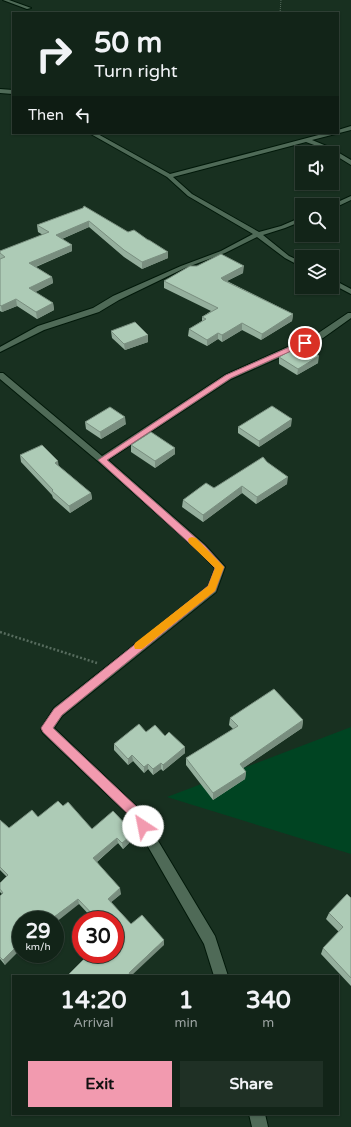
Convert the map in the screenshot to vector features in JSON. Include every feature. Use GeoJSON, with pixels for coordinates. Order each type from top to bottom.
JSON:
{"type":"FeatureCollection","features":[{"type":"Feature","properties":{"kind":"street"},"geometry":{"type":"LineString","coordinates":[[6,0],[29,8]]}},
{"type":"Feature","properties":{"kind":"street"},"geometry":{"type":"LineString","coordinates":[[0,91],[12,92]]}},
{"type":"Feature","properties":{"kind":"street"},"geometry":{"type":"LineString","coordinates":[[339,132],[351,128]]}},
{"type":"Feature","properties":{"kind":"street"},"geometry":{"type":"LineString","coordinates":[[94,134],[169,176],[190,195],[258,234],[287,257],[295,261]]}},
{"type":"Feature","properties":{"kind":"street"},"geometry":{"type":"LineString","coordinates":[[169,176],[329,134]]}},
{"type":"Feature","properties":{"kind":"street"},"geometry":{"type":"LineString","coordinates":[[306,140],[327,148],[351,163]]}},
{"type":"Feature","properties":{"kind":"street"},"geometry":{"type":"LineString","coordinates":[[339,204],[351,198]]}},
{"type":"Feature","properties":{"kind":"street"},"geometry":{"type":"LineString","coordinates":[[0,350],[41,328],[96,310],[116,298],[183,267],[223,252],[258,234],[295,222]]}},
{"type":"Feature","properties":{"kind":"street"},"geometry":{"type":"LineString","coordinates":[[339,286],[351,292]]}},
{"type":"Feature","properties":{"kind":"street"},"geometry":{"type":"LineString","coordinates":[[102,460],[228,377],[320,336],[351,315]]}},
{"type":"Feature","properties":{"kind":"street"},"geometry":{"type":"LineString","coordinates":[[0,376],[102,460],[202,548],[220,567],[212,589],[58,712],[47,728],[135,813],[210,941],[222,975]]}},
{"type":"Feature","properties":{"kind":"street"},"geometry":{"type":"LineString","coordinates":[[256,1115],[260,1127]]}},
{"type":"Feature","properties":{"kind":"path"},"geometry":{"type":"LineString","coordinates":[[280,12],[282,0]]}},
{"type":"Feature","properties":{"kind":"path"},"geometry":{"type":"LineString","coordinates":[[0,632],[112,668]]}},
{"type":"Feature","properties":{"kind":"green space"},"geometry":{"type":"Polygon","coordinates":[[[351,727],[351,854],[167,797],[351,727]]]}},
{"type":"Feature","properties":{"kind":"building"},"geometry":{"type":"Polygon","coordinates":[[[84,206],[128,232],[134,230],[168,252],[142,262],[124,250],[89,221],[56,235],[72,245],[29,263],[52,277],[29,288],[53,303],[36,312],[16,299],[1,306],[0,259],[5,257],[0,253],[0,251],[49,232],[37,225],[83,208],[84,206]]]}},
{"type":"Feature","properties":{"kind":"building"},"geometry":{"type":"Polygon","coordinates":[[[221,254],[244,266],[221,278],[223,280],[293,314],[262,334],[242,323],[222,335],[218,333],[207,340],[189,329],[206,319],[202,317],[218,308],[164,281],[190,266],[197,266],[221,254]]]}},
{"type":"Feature","properties":{"kind":"building"},"geometry":{"type":"Polygon","coordinates":[[[135,322],[148,335],[124,344],[111,331],[135,322]]]}},
{"type":"Feature","properties":{"kind":"building"},"geometry":{"type":"Polygon","coordinates":[[[301,345],[319,356],[298,369],[279,357],[301,345]]]}},
{"type":"Feature","properties":{"kind":"building"},"geometry":{"type":"Polygon","coordinates":[[[272,406],[292,419],[259,441],[238,427],[272,406]]]}},
{"type":"Feature","properties":{"kind":"building"},"geometry":{"type":"Polygon","coordinates":[[[110,407],[125,417],[100,432],[85,422],[110,407]]]}},
{"type":"Feature","properties":{"kind":"building"},"geometry":{"type":"Polygon","coordinates":[[[151,432],[175,448],[155,461],[131,445],[151,432]]]}},
{"type":"Feature","properties":{"kind":"building"},"geometry":{"type":"Polygon","coordinates":[[[42,445],[58,461],[55,463],[91,493],[69,506],[52,491],[53,490],[20,455],[42,445]]]}},
{"type":"Feature","properties":{"kind":"building"},"geometry":{"type":"Polygon","coordinates":[[[263,457],[267,462],[288,477],[257,497],[242,486],[203,515],[183,500],[206,483],[214,488],[263,457]]]}},
{"type":"Feature","properties":{"kind":"building"},"geometry":{"type":"Polygon","coordinates":[[[274,689],[303,720],[240,764],[246,772],[213,793],[186,758],[238,726],[230,718],[274,689]]]}},
{"type":"Feature","properties":{"kind":"building"},"geometry":{"type":"Polygon","coordinates":[[[139,724],[146,732],[155,725],[165,736],[169,732],[185,747],[163,765],[161,763],[153,769],[148,764],[144,767],[132,755],[128,759],[114,744],[139,724]]]}},
{"type":"Feature","properties":{"kind":"building"},"geometry":{"type":"Polygon","coordinates":[[[58,801],[63,806],[68,802],[92,829],[113,811],[134,833],[122,843],[117,838],[93,858],[120,888],[108,899],[119,911],[89,911],[78,899],[62,911],[12,911],[12,951],[3,960],[0,957],[0,896],[3,893],[0,889],[0,883],[8,875],[0,867],[0,820],[9,828],[32,810],[38,817],[58,801]]]}},
{"type":"Feature","properties":{"kind":"building"},"geometry":{"type":"Polygon","coordinates":[[[347,894],[351,898],[351,978],[323,948],[343,927],[329,913],[347,894]]]}},
{"type":"Feature","properties":{"kind":"building"},"geometry":{"type":"Polygon","coordinates":[[[142,915],[164,940],[129,973],[130,975],[68,975],[80,963],[124,963],[124,916],[131,924],[142,915]]]}},
{"type":"Feature","properties":{"kind":"slow traffic"},"geometry":{"type":"LineString","coordinates":[[138,646],[212,589],[220,567],[192,540]]}},
{"type":"Feature","properties":{"kind":"route"},"geometry":{"type":"LineString","coordinates":[[143,826],[135,813],[47,728],[58,712],[212,589],[220,567],[202,548],[102,460],[183,405],[228,377],[305,343]]}}]}
